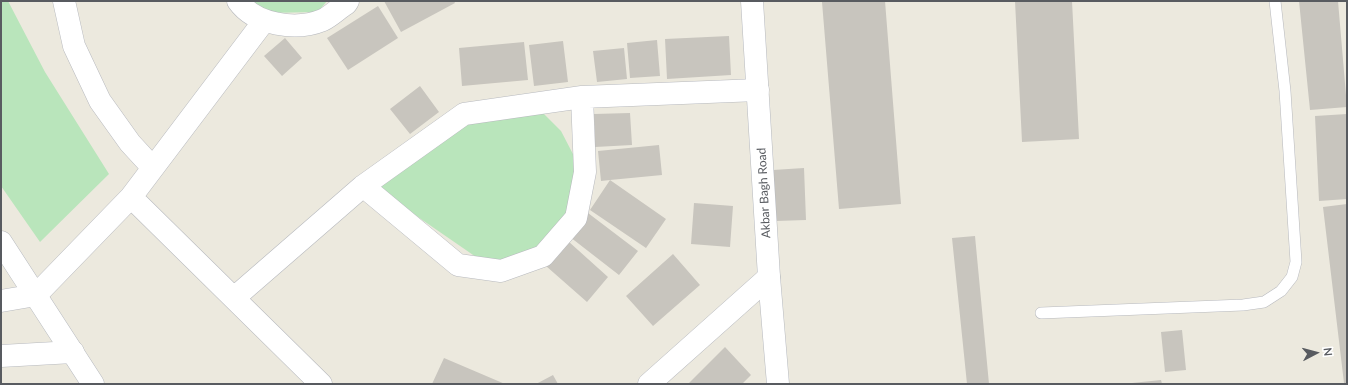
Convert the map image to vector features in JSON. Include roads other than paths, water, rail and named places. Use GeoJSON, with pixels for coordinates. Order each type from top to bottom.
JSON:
{"type":"FeatureCollection","features":[{"type":"Feature","properties":{"kind":"street"},"geometry":{"type":"LineString","coordinates":[[64,1],[74,46],[100,101],[130,143],[153,168]]}},
{"type":"Feature","properties":{"kind":"street"},"geometry":{"type":"LineString","coordinates":[[238,1],[242,6],[264,21],[281,25],[308,24],[324,19],[348,1]]}},
{"type":"Feature","properties":{"kind":"street","name":"Akbar Bagh Road"},"geometry":{"type":"LineString","coordinates":[[752,1],[769,277],[778,384]]}},
{"type":"Feature","properties":{"kind":"street"},"geometry":{"type":"LineString","coordinates":[[1,301],[36,295],[131,197],[264,21]]}},
{"type":"Feature","properties":{"kind":"street"},"geometry":{"type":"LineString","coordinates":[[234,298],[363,186],[464,114],[582,97],[758,90]]}},
{"type":"Feature","properties":{"kind":"street"},"geometry":{"type":"LineString","coordinates":[[363,186],[458,265],[501,270],[543,256],[576,218],[585,172],[582,97]]}},
{"type":"Feature","properties":{"kind":"street"},"geometry":{"type":"LineString","coordinates":[[131,197],[321,384]]}},
{"type":"Feature","properties":{"kind":"street"},"geometry":{"type":"LineString","coordinates":[[1,242],[93,384]]}},
{"type":"Feature","properties":{"kind":"street"},"geometry":{"type":"LineString","coordinates":[[649,384],[769,277]]}},
{"type":"Feature","properties":{"kind":"street"},"geometry":{"type":"LineString","coordinates":[[1,356],[73,352]]}},
{"type":"Feature","properties":{"kind":"lane"},"geometry":{"type":"LineString","coordinates":[[1041,313],[1243,305],[1264,302],[1281,291],[1292,277],[1296,262],[1286,91],[1276,1]]}}]}
